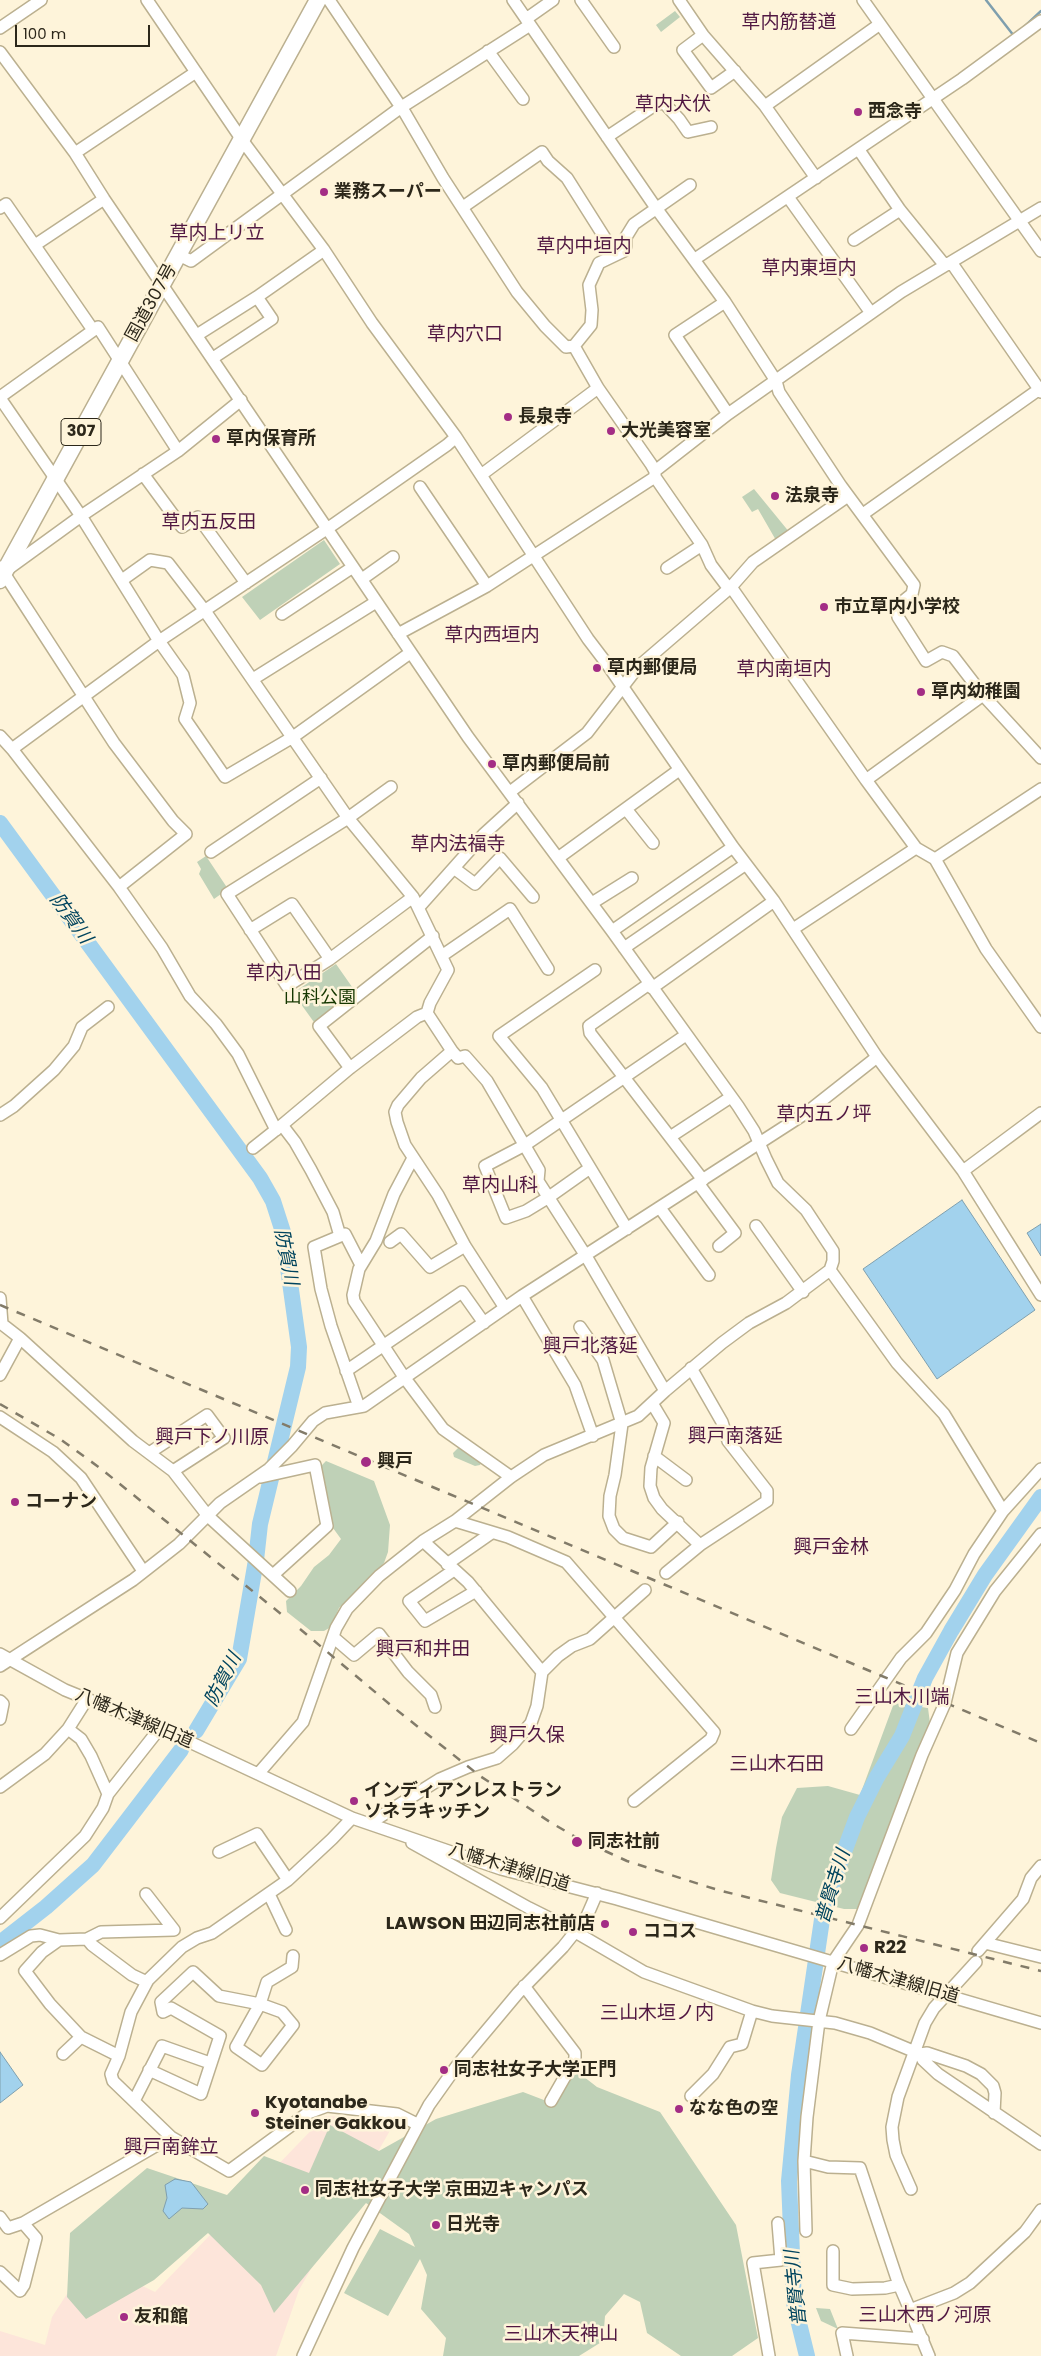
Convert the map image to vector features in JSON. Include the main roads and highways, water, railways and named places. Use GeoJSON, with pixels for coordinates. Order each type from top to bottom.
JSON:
{"type":"FeatureCollection","features":[{"type":"Feature","properties":{"kind":"highway","name":"国道307号"},"geometry":{"type":"LineString","coordinates":[[2,573],[318,0]]}},
{"type":"Feature","properties":{"kind":"water"},"geometry":{"type":"Polygon","coordinates":[[[962,1200],[1035,1310],[937,1379],[863,1269],[962,1200]]]}},
{"type":"Feature","properties":{"kind":"water"},"geometry":{"type":"Polygon","coordinates":[[[1041,1224],[1041,1256],[1027,1233],[1041,1224]]]}},
{"type":"Feature","properties":{"kind":"water"},"geometry":{"type":"Polygon","coordinates":[[[0,2052],[23,2085],[0,2103],[0,2052]]]}},
{"type":"Feature","properties":{"kind":"water"},"geometry":{"type":"Polygon","coordinates":[[[175,2179],[191,2182],[208,2204],[203,2209],[182,2208],[169,2219],[163,2211],[167,2198],[165,2185],[175,2179]]]}},
{"type":"Feature","properties":{"kind":"waterway"},"geometry":{"type":"LineString","coordinates":[[986,0],[1014,36]]}},
{"type":"Feature","properties":{"kind":"waterway"},"geometry":{"type":"LineString","coordinates":[[1024,27],[1041,11]]}},
{"type":"Feature","properties":{"kind":"waterway","name":"防賀川"},"geometry":{"type":"LineString","coordinates":[[0,823],[260,1178],[273,1201],[283,1232],[299,1347],[298,1367],[260,1524],[256,1560],[239,1659],[196,1731]]}},
{"type":"Feature","properties":{"kind":"waterway","name":"普賢寺川"},"geometry":{"type":"LineString","coordinates":[[807,2356],[794,2303],[789,2181],[799,2075],[824,1906],[857,1817],[877,1777],[902,1736],[925,1678],[985,1575],[1041,1497]]}},
{"type":"Feature","properties":{"kind":"waterway","name":"防賀川"},"geometry":{"type":"LineString","coordinates":[[0,1943],[46,1907],[93,1865],[181,1750]]}},
{"type":"Feature","properties":{"kind":"railway"},"geometry":{"type":"LineString","coordinates":[[0,1305],[1041,1743]]}},
{"type":"Feature","properties":{"kind":"railway"},"geometry":{"type":"LineString","coordinates":[[0,1404],[60,1439],[100,1468],[281,1614]]}},
{"type":"Feature","properties":{"kind":"railway"},"geometry":{"type":"LineString","coordinates":[[300,1629],[393,1707],[480,1776],[579,1839],[627,1861],[718,1890],[1041,1971]]}},
{"type":"Feature","properties":{"kind":"place","name":"西念寺"},"geometry":{"type":"Point","coordinates":[858,112]}},
{"type":"Feature","properties":{"kind":"place","name":"業務スーパー"},"geometry":{"type":"Point","coordinates":[324,192]}},
{"type":"Feature","properties":{"kind":"place","name":"長泉寺"},"geometry":{"type":"Point","coordinates":[508,417]}},
{"type":"Feature","properties":{"kind":"place","name":"大光美容室"},"geometry":{"type":"Point","coordinates":[611,431]}},
{"type":"Feature","properties":{"kind":"place","name":"草内保育所"},"geometry":{"type":"Point","coordinates":[216,439]}},
{"type":"Feature","properties":{"kind":"place","name":"法泉寺"},"geometry":{"type":"Point","coordinates":[775,496]}},
{"type":"Feature","properties":{"kind":"place","name":"市立草内小学校"},"geometry":{"type":"Point","coordinates":[824,607]}},
{"type":"Feature","properties":{"kind":"place","name":"草内郵便局"},"geometry":{"type":"Point","coordinates":[597,668]}},
{"type":"Feature","properties":{"kind":"place","name":"草内幼稚園"},"geometry":{"type":"Point","coordinates":[921,692]}},
{"type":"Feature","properties":{"kind":"place","name":"草内郵便局前"},"geometry":{"type":"Point","coordinates":[492,764]}},
{"type":"Feature","properties":{"kind":"place","name":"興戸"},"geometry":{"type":"Point","coordinates":[366,1462]}},
{"type":"Feature","properties":{"kind":"place","name":"コーナン"},"geometry":{"type":"Point","coordinates":[15,1502]}},
{"type":"Feature","properties":{"kind":"place","name":"インディアンレストラン ソネラキッチン"},"geometry":{"type":"Point","coordinates":[354,1801]}},
{"type":"Feature","properties":{"kind":"place","name":"同志社前"},"geometry":{"type":"Point","coordinates":[577,1842]}},
{"type":"Feature","properties":{"kind":"place","name":"LAWSON 田辺同志社前店"},"geometry":{"type":"Point","coordinates":[605,1924]}},
{"type":"Feature","properties":{"kind":"place","name":"ココス"},"geometry":{"type":"Point","coordinates":[633,1932]}},
{"type":"Feature","properties":{"kind":"place","name":"R22"},"geometry":{"type":"Point","coordinates":[864,1948]}},
{"type":"Feature","properties":{"kind":"place","name":"同志社女子大学正門"},"geometry":{"type":"Point","coordinates":[444,2070]}},
{"type":"Feature","properties":{"kind":"place","name":"なな色の空"},"geometry":{"type":"Point","coordinates":[679,2109]}},
{"type":"Feature","properties":{"kind":"place","name":"Kyotanabe Steiner Gakkou"},"geometry":{"type":"Point","coordinates":[255,2113]}},
{"type":"Feature","properties":{"kind":"place","name":"同志社女子大学 京田辺キャンパス"},"geometry":{"type":"Point","coordinates":[305,2190]}},
{"type":"Feature","properties":{"kind":"place","name":"日光寺"},"geometry":{"type":"Point","coordinates":[436,2225]}},
{"type":"Feature","properties":{"kind":"place","name":"友和館"},"geometry":{"type":"Point","coordinates":[124,2317]}},
{"type":"Feature","properties":{"kind":"district","name":"草内筋替道"},"geometry":{"type":"Point","coordinates":[789,23]}},
{"type":"Feature","properties":{"kind":"district","name":"草内犬伏"},"geometry":{"type":"Point","coordinates":[673,105]}},
{"type":"Feature","properties":{"kind":"district","name":"草内上リ立"},"geometry":{"type":"Point","coordinates":[217,234]}},
{"type":"Feature","properties":{"kind":"district","name":"草内中垣内"},"geometry":{"type":"Point","coordinates":[584,247]}},
{"type":"Feature","properties":{"kind":"district","name":"草内東垣内"},"geometry":{"type":"Point","coordinates":[809,269]}},
{"type":"Feature","properties":{"kind":"district","name":"草内穴口"},"geometry":{"type":"Point","coordinates":[465,335]}},
{"type":"Feature","properties":{"kind":"district","name":"草内五反田"},"geometry":{"type":"Point","coordinates":[209,523]}},
{"type":"Feature","properties":{"kind":"district","name":"草内西垣内"},"geometry":{"type":"Point","coordinates":[492,636]}},
{"type":"Feature","properties":{"kind":"district","name":"草内南垣内"},"geometry":{"type":"Point","coordinates":[784,670]}},
{"type":"Feature","properties":{"kind":"district","name":"草内法福寺"},"geometry":{"type":"Point","coordinates":[458,845]}},
{"type":"Feature","properties":{"kind":"district","name":"草内八田"},"geometry":{"type":"Point","coordinates":[284,974]}},
{"type":"Feature","properties":{"kind":"district","name":"草内五ノ坪"},"geometry":{"type":"Point","coordinates":[824,1115]}},
{"type":"Feature","properties":{"kind":"district","name":"草内山科"},"geometry":{"type":"Point","coordinates":[500,1186]}},
{"type":"Feature","properties":{"kind":"district","name":"興戸北落延"},"geometry":{"type":"Point","coordinates":[590,1347]}},
{"type":"Feature","properties":{"kind":"district","name":"興戸南落延"},"geometry":{"type":"Point","coordinates":[735,1437]}},
{"type":"Feature","properties":{"kind":"district","name":"興戸下ノ川原"},"geometry":{"type":"Point","coordinates":[212,1438]}},
{"type":"Feature","properties":{"kind":"district","name":"興戸金林"},"geometry":{"type":"Point","coordinates":[831,1548]}},
{"type":"Feature","properties":{"kind":"district","name":"興戸和井田"},"geometry":{"type":"Point","coordinates":[423,1650]}},
{"type":"Feature","properties":{"kind":"district","name":"三山木川端"},"geometry":{"type":"Point","coordinates":[902,1698]}},
{"type":"Feature","properties":{"kind":"district","name":"興戸久保"},"geometry":{"type":"Point","coordinates":[527,1736]}},
{"type":"Feature","properties":{"kind":"district","name":"三山木石田"},"geometry":{"type":"Point","coordinates":[777,1765]}},
{"type":"Feature","properties":{"kind":"district","name":"三山木垣ノ内"},"geometry":{"type":"Point","coordinates":[657,2014]}},
{"type":"Feature","properties":{"kind":"district","name":"興戸南鉾立"},"geometry":{"type":"Point","coordinates":[171,2148]}},
{"type":"Feature","properties":{"kind":"district","name":"三山木西ノ河原"},"geometry":{"type":"Point","coordinates":[925,2316]}},
{"type":"Feature","properties":{"kind":"district","name":"三山木天神山"},"geometry":{"type":"Point","coordinates":[561,2335]}},
{"type":"Feature","properties":{"kind":"park label","name":"山科公園"},"geometry":{"type":"Point","coordinates":[320,998]}}]}
